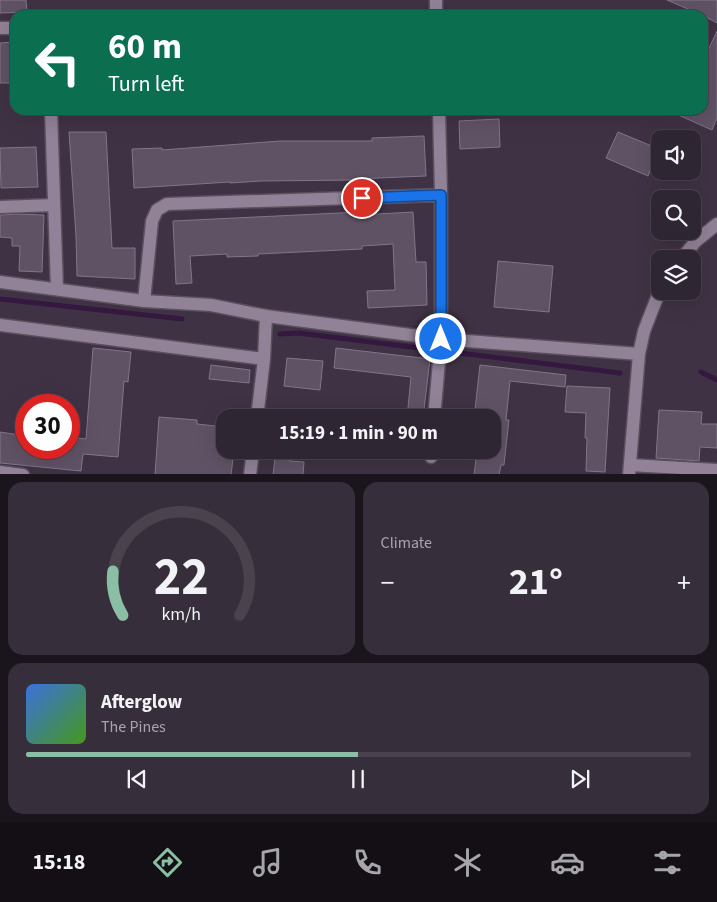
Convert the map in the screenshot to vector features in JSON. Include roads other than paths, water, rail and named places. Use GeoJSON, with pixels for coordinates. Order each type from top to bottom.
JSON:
{"type":"FeatureCollection","features":[{"type":"Feature","properties":{"kind":"street"},"geometry":{"type":"LineString","coordinates":[[51,115],[57,289]]}},
{"type":"Feature","properties":{"kind":"street"},"geometry":{"type":"LineString","coordinates":[[435,409],[441,339],[439,115]]}},
{"type":"Feature","properties":{"kind":"street"},"geometry":{"type":"LineString","coordinates":[[144,301],[152,221],[157,210],[167,204],[441,195]]}},
{"type":"Feature","properties":{"kind":"street"},"geometry":{"type":"LineString","coordinates":[[0,207],[54,205]]}},
{"type":"Feature","properties":{"kind":"street"},"geometry":{"type":"LineString","coordinates":[[688,250],[696,241],[717,224]]}},
{"type":"Feature","properties":{"kind":"street"},"geometry":{"type":"LineString","coordinates":[[0,282],[144,301],[211,305],[266,316],[441,339],[639,354]]}},
{"type":"Feature","properties":{"kind":"street"},"geometry":{"type":"LineString","coordinates":[[656,300],[644,331],[639,354],[630,470],[717,470]]}},
{"type":"Feature","properties":{"kind":"street"},"geometry":{"type":"LineString","coordinates":[[258,409],[264,359],[266,316]]}},
{"type":"Feature","properties":{"kind":"street"},"geometry":{"type":"LineString","coordinates":[[0,326],[264,359]]}},
{"type":"Feature","properties":{"kind":"street"},"geometry":{"type":"LineString","coordinates":[[250,474],[252,459]]}},
{"type":"Feature","properties":{"kind":"street"},"geometry":{"type":"LineString","coordinates":[[0,472],[23,474]]}},
{"type":"Feature","properties":{"kind":"waterway"},"geometry":{"type":"LineString","coordinates":[[0,299],[182,319]]}},
{"type":"Feature","properties":{"kind":"waterway"},"geometry":{"type":"LineString","coordinates":[[280,334],[299,333],[620,373]]}},
{"type":"Feature","properties":{"kind":"waterway"},"geometry":{"type":"LineString","coordinates":[[701,372],[717,380]]}}]}
